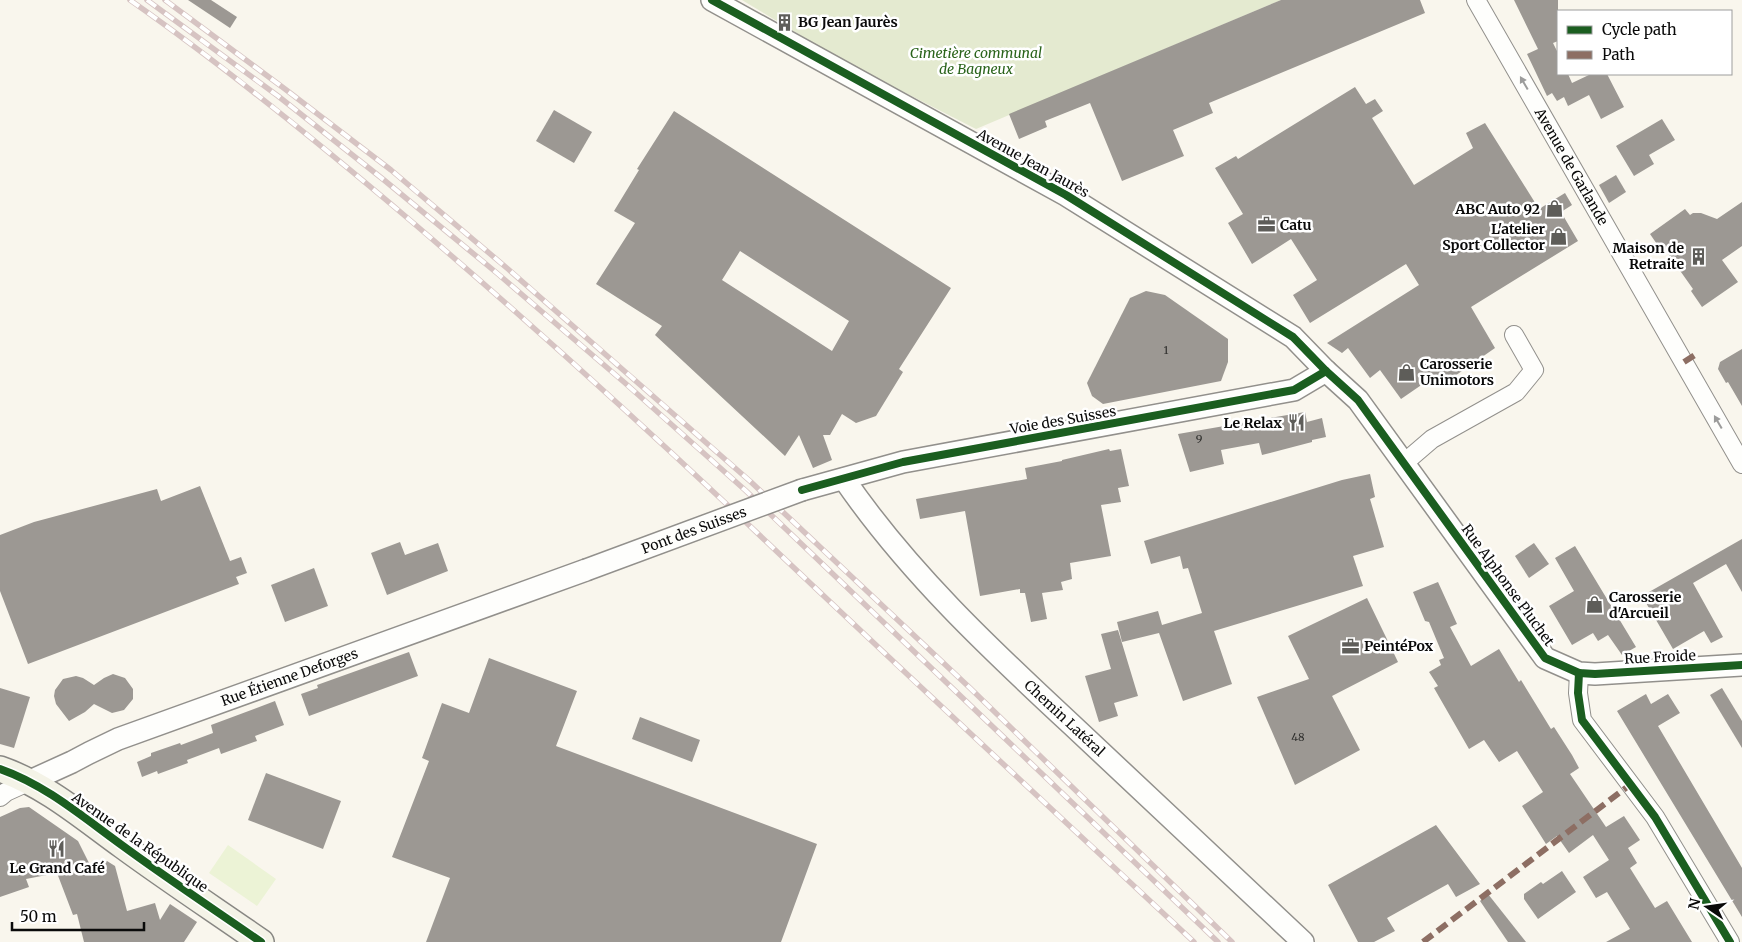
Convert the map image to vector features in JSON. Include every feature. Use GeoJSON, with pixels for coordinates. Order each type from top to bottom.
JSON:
{"type":"FeatureCollection","features":[{"type":"Feature","properties":{"kind":"main road","name":"Avenue de la République"},"geometry":{"type":"LineString","coordinates":[[0,769],[28,782],[57,799],[261,942]]}},
{"type":"Feature","properties":{"kind":"street","name":"Avenue Jean Jaurès"},"geometry":{"type":"LineString","coordinates":[[712,0],[1066,194],[1293,337],[1326,372]]}},
{"type":"Feature","properties":{"kind":"street","name":"Avenue de Garlande"},"geometry":{"type":"LineString","coordinates":[[1476,0],[1742,464]]}},
{"type":"Feature","properties":{"kind":"street"},"geometry":{"type":"LineString","coordinates":[[1404,463],[1432,439],[1516,392],[1534,370],[1514,335]]}},
{"type":"Feature","properties":{"kind":"street","name":"Rue Alphonse Pluchet"},"geometry":{"type":"LineString","coordinates":[[1326,372],[1358,400],[1545,658],[1578,673]]}},
{"type":"Feature","properties":{"kind":"street","name":"Voie des Suisses"},"geometry":{"type":"LineString","coordinates":[[802,490],[903,462],[1294,390],[1326,372]]}},
{"type":"Feature","properties":{"kind":"street","name":"Chemin Latéral"},"geometry":{"type":"LineString","coordinates":[[844,479],[915,568],[983,642],[1303,942]]}},
{"type":"Feature","properties":{"kind":"street","name":"Pont des Suisses"},"geometry":{"type":"LineString","coordinates":[[586,570],[802,490]]}},
{"type":"Feature","properties":{"kind":"street","name":"Rue Étienne Deforges"},"geometry":{"type":"LineString","coordinates":[[0,797],[6,792],[118,739],[586,570]]}},
{"type":"Feature","properties":{"kind":"street","name":"Rue Froide"},"geometry":{"type":"LineString","coordinates":[[1578,673],[1742,665]]}},
{"type":"Feature","properties":{"kind":"street"},"geometry":{"type":"LineString","coordinates":[[1578,673],[1578,692],[1582,720],[1655,817],[1730,942]]}},
{"type":"Feature","properties":{"kind":"green space","name":"Cimetière communal de Bagneux"},"geometry":{"type":"Polygon","coordinates":[[[742,0],[1281,0],[976,129],[841,60],[742,0]]]}},
{"type":"Feature","properties":{"kind":"green space"},"geometry":{"type":"Polygon","coordinates":[[[228,845],[276,879],[257,906],[209,873],[228,845]]]}},
{"type":"Feature","properties":{"kind":"building"},"geometry":{"type":"Polygon","coordinates":[[[188,0],[211,0],[237,17],[230,28],[188,0]]]}},
{"type":"Feature","properties":{"kind":"building"},"geometry":{"type":"Polygon","coordinates":[[[1281,0],[1420,0],[1425,13],[1209,103],[1213,113],[1173,130],[1184,156],[1122,181],[1090,103],[1045,121],[1047,127],[1019,139],[1009,114],[1281,0]]]}},
{"type":"Feature","properties":{"kind":"building"},"geometry":{"type":"Polygon","coordinates":[[[1514,0],[1558,0],[1557,41],[1553,43],[1557,51],[1557,75],[1568,75],[1572,83],[1589,75],[1608,75],[1624,107],[1601,119],[1589,95],[1568,106],[1564,97],[1557,101],[1552,93],[1547,96],[1527,54],[1538,49],[1514,0]]]}},
{"type":"Feature","properties":{"kind":"building"},"geometry":{"type":"Polygon","coordinates":[[[1355,87],[1366,104],[1375,99],[1383,111],[1372,118],[1414,185],[1473,148],[1466,133],[1485,123],[1539,209],[1565,193],[1572,205],[1561,212],[1578,241],[1471,307],[1495,348],[1439,387],[1433,377],[1401,399],[1380,370],[1370,378],[1348,348],[1342,353],[1327,343],[1419,285],[1406,264],[1310,323],[1293,295],[1317,280],[1291,239],[1252,264],[1228,223],[1243,214],[1215,168],[1236,156],[1238,159],[1355,87]]]}},
{"type":"Feature","properties":{"kind":"building"},"geometry":{"type":"Polygon","coordinates":[[[554,110],[592,132],[574,163],[536,141],[554,110]]]}},
{"type":"Feature","properties":{"kind":"building"},"geometry":{"type":"Polygon","coordinates":[[[674,111],[951,288],[899,369],[903,372],[876,416],[856,423],[842,414],[830,435],[823,435],[832,460],[813,468],[799,435],[785,456],[655,335],[662,326],[596,284],[635,223],[614,211],[639,170],[637,169],[674,111]],[[740,251],[722,280],[832,351],[849,321],[740,251]]]}},
{"type":"Feature","properties":{"kind":"building"},"geometry":{"type":"Polygon","coordinates":[[[1662,119],[1675,140],[1649,155],[1654,164],[1634,176],[1616,146],[1662,119]]]}},
{"type":"Feature","properties":{"kind":"building"},"geometry":{"type":"Polygon","coordinates":[[[1616,175],[1626,192],[1609,203],[1599,185],[1616,175]]]}},
{"type":"Feature","properties":{"kind":"building","name":"Maison de Retraite"},"geometry":{"type":"Polygon","coordinates":[[[1742,202],[1742,246],[1722,260],[1738,282],[1702,307],[1691,291],[1693,289],[1664,248],[1661,250],[1650,234],[1685,209],[1690,215],[1701,213],[1717,219],[1742,202]]]}},
{"type":"Feature","properties":{"kind":"building"},"geometry":{"type":"Polygon","coordinates":[[[1146,291],[1165,295],[1228,339],[1228,362],[1221,381],[1103,404],[1092,396],[1087,383],[1130,298],[1146,291]]]}},
{"type":"Feature","properties":{"kind":"building"},"geometry":{"type":"Polygon","coordinates":[[[1742,349],[1742,406],[1718,369],[1720,362],[1742,349]]]}},
{"type":"Feature","properties":{"kind":"building"},"geometry":{"type":"Polygon","coordinates":[[[1305,412],[1307,422],[1322,418],[1326,437],[1262,455],[1259,443],[1221,450],[1224,464],[1190,472],[1178,434],[1305,412]]]}},
{"type":"Feature","properties":{"kind":"building"},"geometry":{"type":"Polygon","coordinates":[[[1109,449],[1110,451],[1121,449],[1129,486],[1118,488],[1121,502],[1101,505],[1111,556],[1070,563],[1072,579],[1061,582],[1063,590],[1042,593],[1047,619],[1031,622],[1025,593],[1020,593],[1020,589],[980,596],[965,511],[920,519],[916,499],[1027,479],[1025,468],[1109,449]]]}},
{"type":"Feature","properties":{"kind":"building"},"geometry":{"type":"Polygon","coordinates":[[[1370,474],[1375,497],[1370,499],[1384,547],[1353,556],[1363,586],[1214,631],[1232,684],[1183,701],[1159,633],[1122,642],[1117,622],[1158,611],[1162,625],[1202,613],[1188,568],[1183,569],[1180,556],[1151,564],[1144,541],[1342,480],[1370,474]]]}},
{"type":"Feature","properties":{"kind":"building"},"geometry":{"type":"Polygon","coordinates":[[[200,486],[230,561],[241,557],[247,573],[236,577],[239,584],[28,664],[0,591],[0,535],[34,522],[157,489],[161,501],[200,486]]]}},
{"type":"Feature","properties":{"kind":"building"},"geometry":{"type":"Polygon","coordinates":[[[1742,539],[1742,592],[1726,564],[1693,583],[1723,637],[1711,643],[1704,631],[1673,649],[1642,596],[1742,539]]]}},
{"type":"Feature","properties":{"kind":"building"},"geometry":{"type":"Polygon","coordinates":[[[400,542],[405,555],[438,543],[448,571],[387,595],[371,553],[400,542]]]}},
{"type":"Feature","properties":{"kind":"building"},"geometry":{"type":"Polygon","coordinates":[[[1534,543],[1549,564],[1529,578],[1515,556],[1534,543]]]}},
{"type":"Feature","properties":{"kind":"building"},"geometry":{"type":"Polygon","coordinates":[[[1575,546],[1636,647],[1622,655],[1608,635],[1598,641],[1593,633],[1572,645],[1549,606],[1574,591],[1555,558],[1575,546]]]}},
{"type":"Feature","properties":{"kind":"building"},"geometry":{"type":"Polygon","coordinates":[[[314,568],[328,606],[285,622],[271,585],[314,568]]]}},
{"type":"Feature","properties":{"kind":"building"},"geometry":{"type":"Polygon","coordinates":[[[1438,582],[1457,624],[1450,627],[1471,666],[1499,649],[1519,682],[1521,680],[1551,729],[1554,727],[1572,755],[1579,768],[1570,774],[1606,827],[1624,816],[1640,840],[1628,848],[1637,863],[1630,868],[1655,908],[1667,901],[1692,942],[1606,942],[1630,929],[1607,892],[1596,898],[1583,877],[1609,860],[1593,835],[1569,853],[1557,836],[1546,844],[1522,806],[1543,792],[1517,751],[1499,762],[1484,740],[1469,749],[1434,688],[1438,686],[1429,672],[1441,665],[1439,660],[1444,658],[1429,622],[1425,621],[1413,592],[1438,582]]]}},
{"type":"Feature","properties":{"kind":"building"},"geometry":{"type":"Polygon","coordinates":[[[1367,598],[1398,662],[1332,696],[1360,750],[1295,785],[1257,697],[1309,679],[1288,636],[1367,598]]]}},
{"type":"Feature","properties":{"kind":"building"},"geometry":{"type":"Polygon","coordinates":[[[1118,630],[1138,696],[1114,703],[1118,716],[1099,722],[1085,676],[1111,669],[1101,634],[1118,630]]]}},
{"type":"Feature","properties":{"kind":"building"},"geometry":{"type":"Polygon","coordinates":[[[409,652],[418,676],[309,716],[301,694],[318,688],[317,685],[409,652]]]}},
{"type":"Feature","properties":{"kind":"building"},"geometry":{"type":"Polygon","coordinates":[[[489,658],[577,691],[556,746],[817,844],[781,942],[426,942],[450,878],[392,857],[429,761],[422,758],[442,703],[469,713],[489,658]]]}},
{"type":"Feature","properties":{"kind":"building"},"geometry":{"type":"Polygon","coordinates":[[[113,674],[125,678],[133,689],[133,699],[124,710],[112,713],[94,704],[85,712],[69,721],[56,704],[55,690],[63,679],[76,676],[94,685],[113,674]]]}},
{"type":"Feature","properties":{"kind":"building"},"geometry":{"type":"Polygon","coordinates":[[[0,688],[30,697],[14,748],[0,744],[0,688]]]}},
{"type":"Feature","properties":{"kind":"building"},"geometry":{"type":"Polygon","coordinates":[[[1722,688],[1742,721],[1742,748],[1710,695],[1722,688]]]}},
{"type":"Feature","properties":{"kind":"building"},"geometry":{"type":"Polygon","coordinates":[[[1646,694],[1651,704],[1668,694],[1680,713],[1658,726],[1742,868],[1742,917],[1617,711],[1646,694]]]}},
{"type":"Feature","properties":{"kind":"building"},"geometry":{"type":"Polygon","coordinates":[[[275,701],[284,725],[255,736],[257,741],[221,754],[219,748],[187,760],[188,763],[158,774],[157,771],[142,777],[137,762],[151,756],[151,753],[180,743],[181,745],[213,733],[211,725],[275,701]]]}},
{"type":"Feature","properties":{"kind":"building"},"geometry":{"type":"Polygon","coordinates":[[[640,717],[700,740],[692,762],[632,739],[640,717]]]}},
{"type":"Feature","properties":{"kind":"building"},"geometry":{"type":"Polygon","coordinates":[[[266,773],[341,801],[323,849],[248,820],[266,773]]]}},
{"type":"Feature","properties":{"kind":"building"},"geometry":{"type":"Polygon","coordinates":[[[29,807],[78,841],[90,865],[107,861],[115,866],[127,911],[155,903],[160,920],[170,904],[197,922],[184,942],[84,942],[77,914],[73,915],[57,873],[26,879],[29,887],[0,897],[0,817],[20,808],[29,807]]]}},
{"type":"Feature","properties":{"kind":"building"},"geometry":{"type":"Polygon","coordinates":[[[1436,825],[1480,884],[1456,897],[1448,884],[1387,918],[1395,931],[1374,942],[1358,942],[1328,885],[1436,825]]]}},
{"type":"Feature","properties":{"kind":"building"},"geometry":{"type":"Polygon","coordinates":[[[1562,871],[1576,892],[1538,919],[1524,899],[1524,894],[1562,871]]]}},
{"type":"Feature","properties":{"kind":"building"},"geometry":{"type":"Polygon","coordinates":[[[1488,894],[1526,942],[1508,942],[1480,901],[1488,894]]]}},
{"type":"Feature","properties":{"kind":"railway"},"geometry":{"type":"LineString","coordinates":[[130,0],[202,52],[308,135],[503,300],[683,463],[1194,942]]}},
{"type":"Feature","properties":{"kind":"railway"},"geometry":{"type":"LineString","coordinates":[[147,0],[278,96],[384,180],[498,274],[625,383],[745,490],[1218,942]]}},
{"type":"Feature","properties":{"kind":"railway"},"geometry":{"type":"LineString","coordinates":[[165,0],[391,170],[508,269],[751,482],[970,688],[1232,942]]}},
{"type":"Feature","properties":{"kind":"marked path"},"geometry":{"type":"LineString","coordinates":[[1684,362],[1695,355]]}},
{"type":"Feature","properties":{"kind":"marked path"},"geometry":{"type":"LineString","coordinates":[[1423,942],[1631,784]]}},
{"type":"Feature","properties":{"kind":"cycle path"},"geometry":{"type":"LineString","coordinates":[[712,0],[1066,195],[1293,337],[1358,400],[1545,658],[1579,673],[1595,674],[1742,665]]}},
{"type":"Feature","properties":{"kind":"cycle path"},"geometry":{"type":"LineString","coordinates":[[802,490],[903,462],[1294,390],[1326,371]]}},
{"type":"Feature","properties":{"kind":"cycle path"},"geometry":{"type":"LineString","coordinates":[[1579,673],[1578,693],[1582,720],[1655,817],[1730,942]]}},
{"type":"Feature","properties":{"kind":"cycle path"},"geometry":{"type":"LineString","coordinates":[[0,769],[49,793],[261,942]]}},
{"type":"Feature","properties":{"kind":"place","name":"BG Jean Jaurès"},"geometry":{"type":"Point","coordinates":[784,22]}},
{"type":"Feature","properties":{"kind":"place","name":"ABC Auto 92"},"geometry":{"type":"Point","coordinates":[1554,209]}},
{"type":"Feature","properties":{"kind":"place","name":"Catu"},"geometry":{"type":"Point","coordinates":[1266,225]}},
{"type":"Feature","properties":{"kind":"place","name":"L'atelier Sport Collector"},"geometry":{"type":"Point","coordinates":[1559,237]}},
{"type":"Feature","properties":{"kind":"place","name":"Maison de Retraite"},"geometry":{"type":"Point","coordinates":[1698,256]}},
{"type":"Feature","properties":{"kind":"place","name":"Carosserie Unimotors"},"geometry":{"type":"Point","coordinates":[1406,372]}},
{"type":"Feature","properties":{"kind":"place","name":"Le Relax"},"geometry":{"type":"Point","coordinates":[1296,423]}},
{"type":"Feature","properties":{"kind":"place","name":"Carosserie d'Arcueil"},"geometry":{"type":"Point","coordinates":[1595,605]}},
{"type":"Feature","properties":{"kind":"place","name":"PeintéPox"},"geometry":{"type":"Point","coordinates":[1350,646]}},
{"type":"Feature","properties":{"kind":"place","name":"Le Grand Café"},"geometry":{"type":"Point","coordinates":[57,848]}}]}
